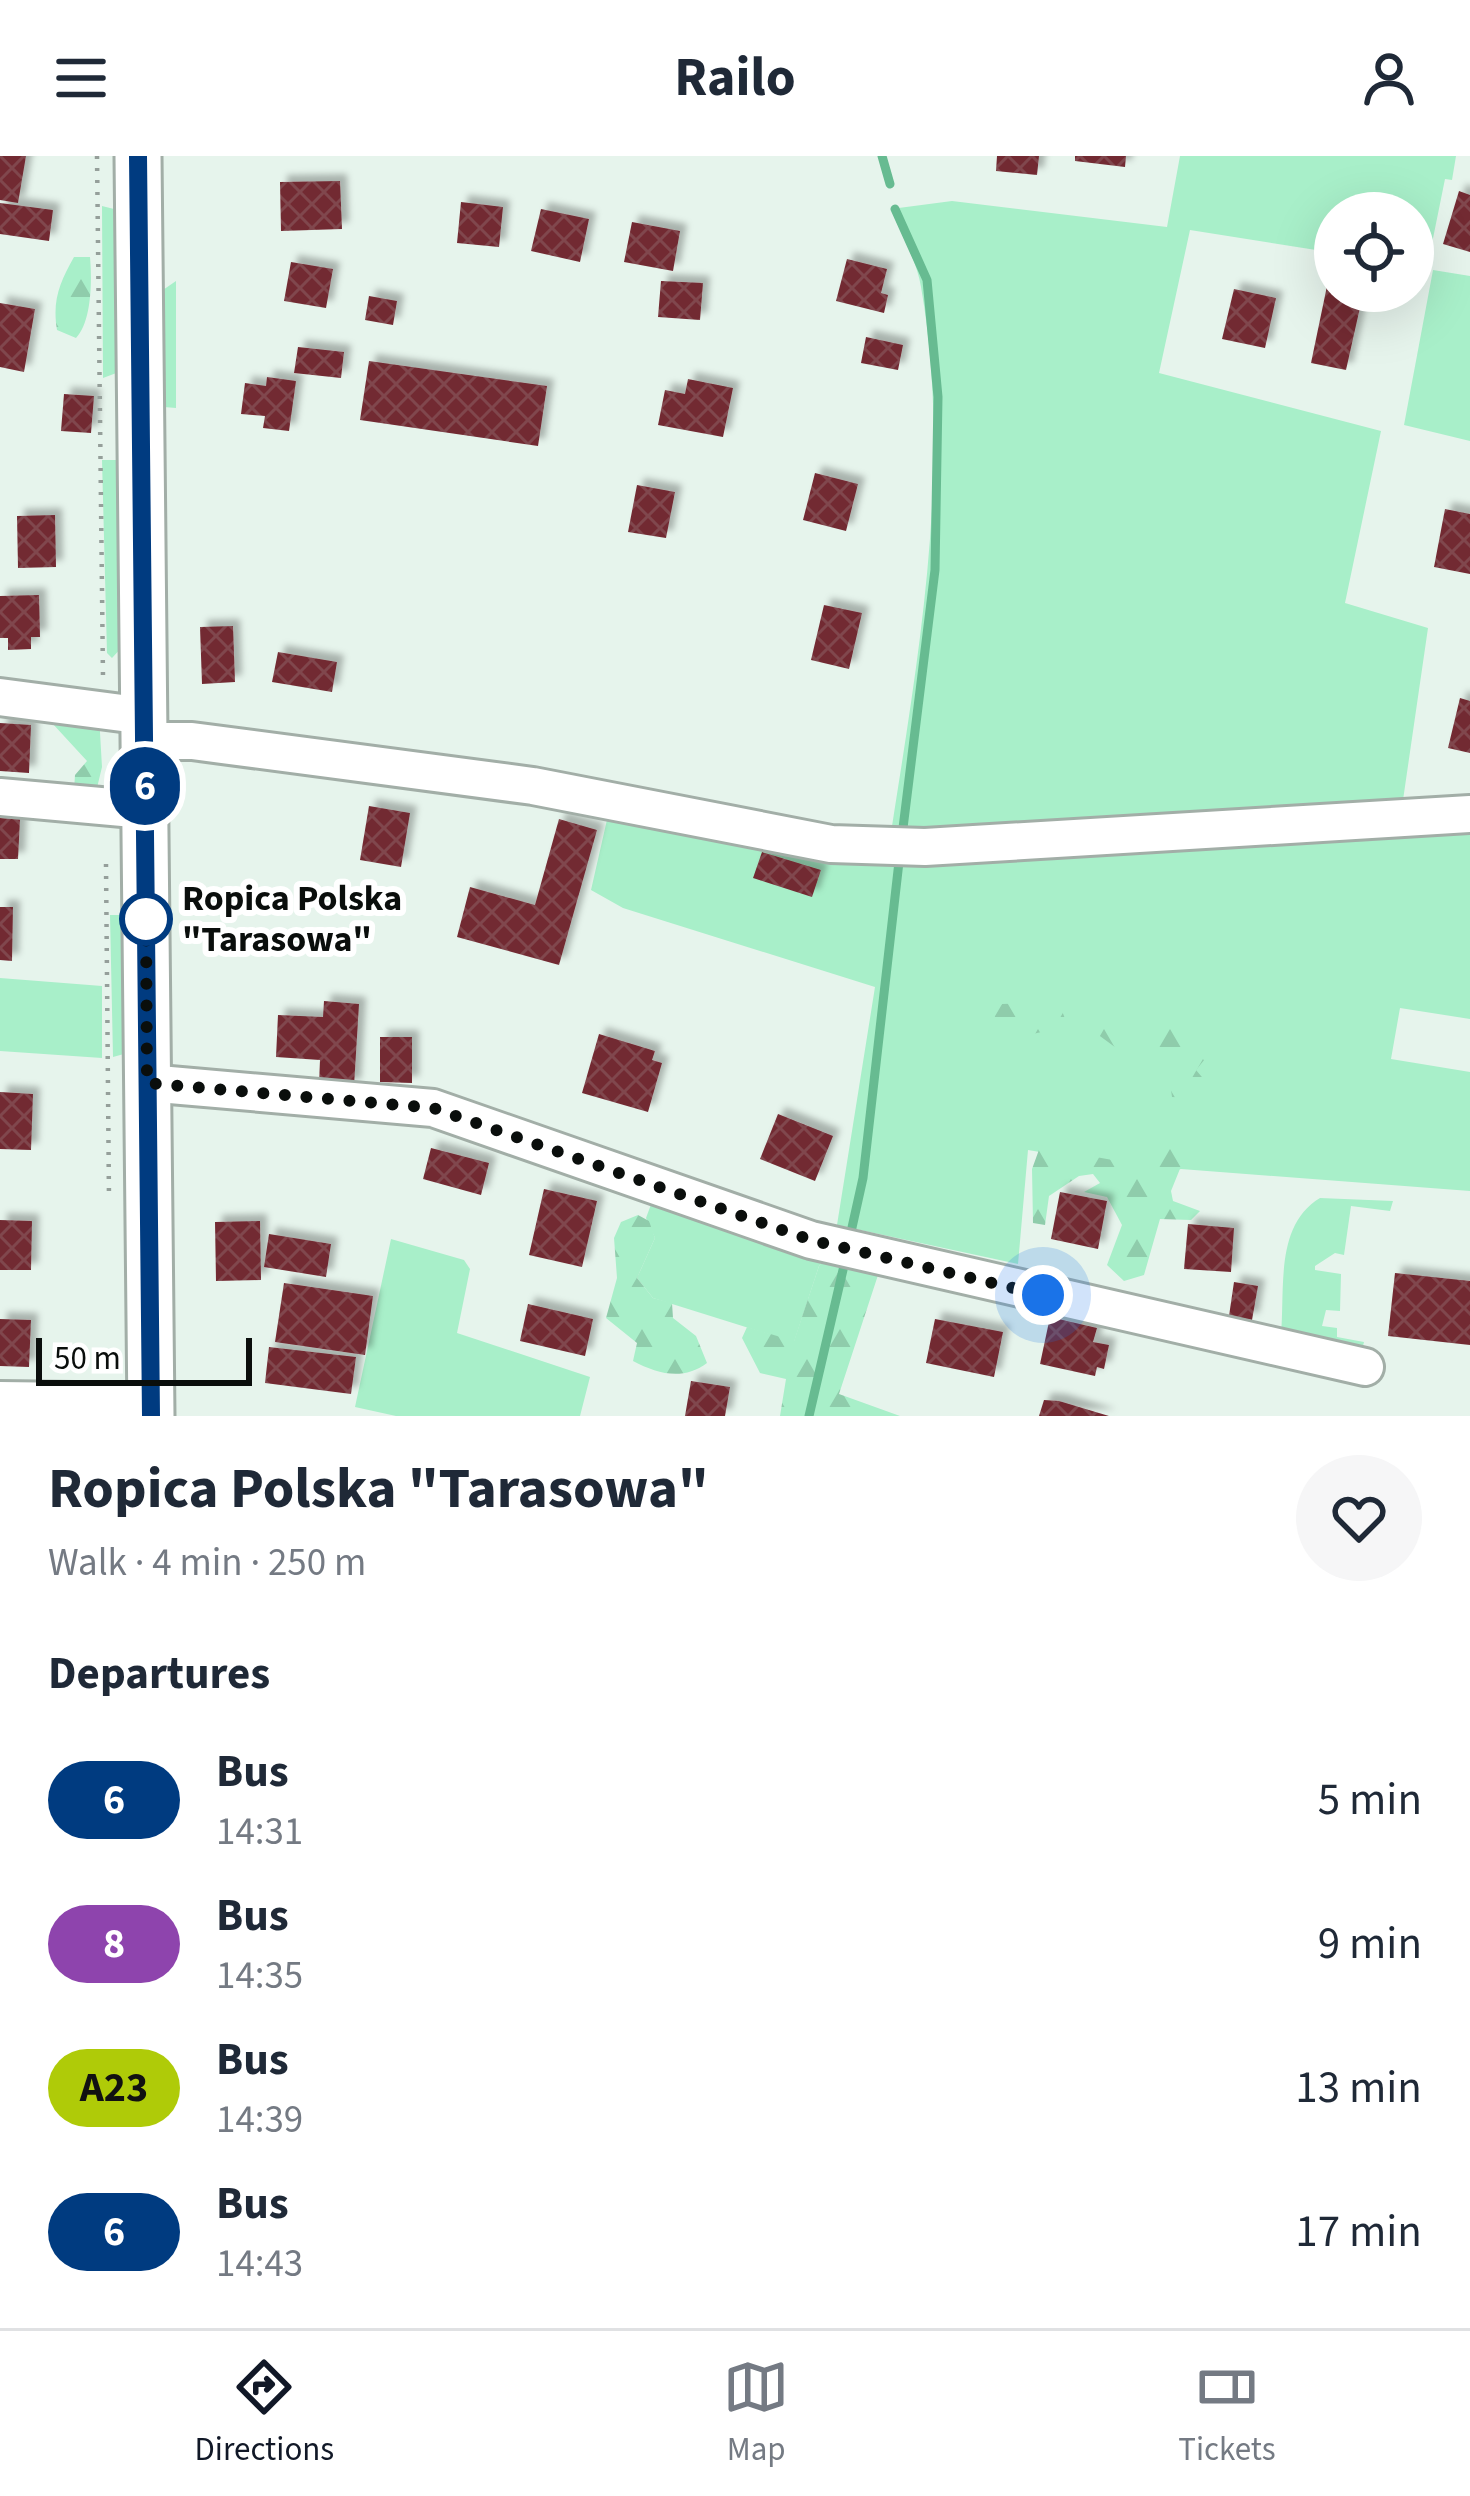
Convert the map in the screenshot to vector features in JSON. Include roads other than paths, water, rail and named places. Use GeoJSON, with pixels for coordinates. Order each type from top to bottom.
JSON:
{"type":"FeatureCollection","features":[{"type":"Feature","properties":{"kind":"main road"},"geometry":{"type":"LineString","coordinates":[[138,156],[151,1409]]}},
{"type":"Feature","properties":{"kind":"street"},"geometry":{"type":"LineString","coordinates":[[0,697],[192,741],[533,786],[831,844],[879,848],[1470,814]]}},
{"type":"Feature","properties":{"kind":"street"},"geometry":{"type":"LineString","coordinates":[[0,797],[146,810]]}},
{"type":"Feature","properties":{"kind":"street"},"geometry":{"type":"LineString","coordinates":[[147,1083],[433,1108],[811,1240],[1365,1367]]}},
{"type":"Feature","properties":{"kind":"street"},"geometry":{"type":"LineString","coordinates":[[0,1400],[151,1409]]}},
{"type":"Feature","properties":{"kind":"waterway"},"geometry":{"type":"LineString","coordinates":[[882,156],[890,184]]}},
{"type":"Feature","properties":{"kind":"waterway"},"geometry":{"type":"LineString","coordinates":[[895,209],[927,280],[938,397],[935,570],[902,836]]}},
{"type":"Feature","properties":{"kind":"waterway"},"geometry":{"type":"LineString","coordinates":[[849,1241],[863,1178],[900,853]]}},
{"type":"Feature","properties":{"kind":"waterway"},"geometry":{"type":"LineString","coordinates":[[809,1416],[846,1257]]}},
{"type":"Feature","properties":{"kind":"place","name":"Ropica Polska \"Tarasowa\""},"geometry":{"type":"Point","coordinates":[146,919]}}]}
